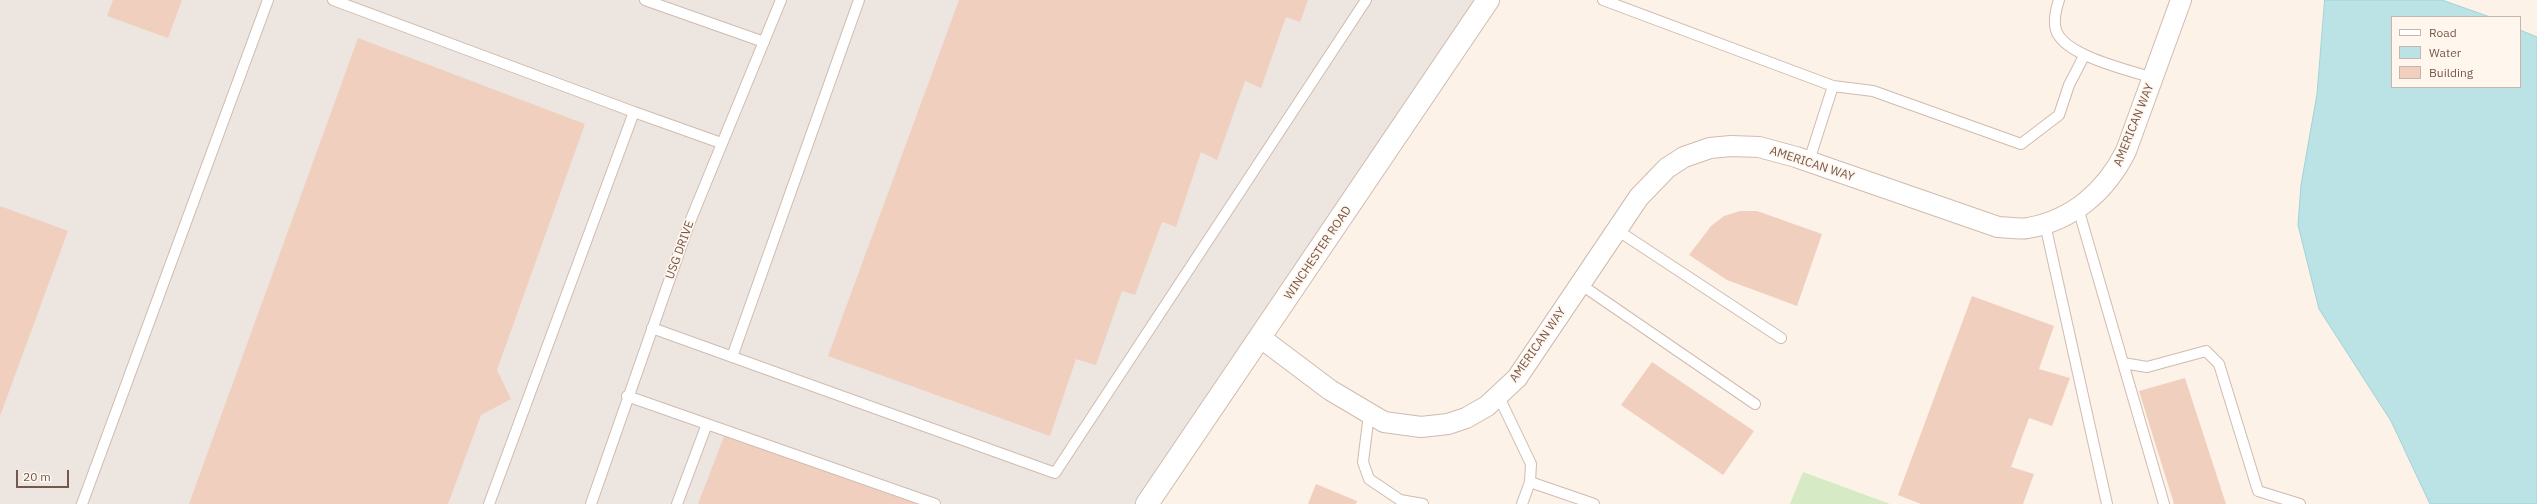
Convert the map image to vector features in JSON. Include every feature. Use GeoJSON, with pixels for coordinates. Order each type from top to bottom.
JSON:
{"type":"FeatureCollection","features":[{"type":"Feature","properties":{"kind":"main road","name":"WINCHESTER ROAD"},"geometry":{"type":"LineString","coordinates":[[1147,504],[1261,338],[1488,0]]}},
{"type":"Feature","properties":{"kind":"street","name":"AMERICAN WAY"},"geometry":{"type":"LineString","coordinates":[[1261,338],[1330,390],[1369,414],[1397,425],[1421,427],[1448,424],[1466,418],[1499,397],[1516,378],[1639,197],[1667,168],[1684,158],[1710,148],[1731,146],[1759,147],[1809,161],[1998,227],[2027,228],[2045,224],[2068,214],[2096,195],[2115,173],[2126,152],[2181,0]]}},
{"type":"Feature","properties":{"kind":"lane"},"geometry":{"type":"LineString","coordinates":[[82,504],[268,0]]}},
{"type":"Feature","properties":{"kind":"lane"},"geometry":{"type":"LineString","coordinates":[[333,0],[721,143]]}},
{"type":"Feature","properties":{"kind":"lane"},"geometry":{"type":"LineString","coordinates":[[645,0],[764,42]]}},
{"type":"Feature","properties":{"kind":"lane","name":"USG DRIVE"},"geometry":{"type":"LineString","coordinates":[[591,504],[627,396],[689,224],[721,143],[782,0]]}},
{"type":"Feature","properties":{"kind":"lane"},"geometry":{"type":"LineString","coordinates":[[732,357],[859,0]]}},
{"type":"Feature","properties":{"kind":"lane"},"geometry":{"type":"LineString","coordinates":[[652,328],[1055,473],[1366,0]]}},
{"type":"Feature","properties":{"kind":"lane"},"geometry":{"type":"LineString","coordinates":[[1603,0],[1833,86],[1873,91],[2021,144],[2060,115],[2069,85],[2084,56]]}},
{"type":"Feature","properties":{"kind":"lane"},"geometry":{"type":"LineString","coordinates":[[2059,0],[2055,12],[2056,31],[2069,45],[2084,56],[2153,78]]}},
{"type":"Feature","properties":{"kind":"lane"},"geometry":{"type":"LineString","coordinates":[[1809,161],[1833,86]]}},
{"type":"Feature","properties":{"kind":"lane"},"geometry":{"type":"LineString","coordinates":[[489,504],[634,112]]}},
{"type":"Feature","properties":{"kind":"lane"},"geometry":{"type":"LineString","coordinates":[[2078,208],[2164,504]]}},
{"type":"Feature","properties":{"kind":"lane"},"geometry":{"type":"LineString","coordinates":[[2045,224],[2107,504]]}},
{"type":"Feature","properties":{"kind":"lane"},"geometry":{"type":"LineString","coordinates":[[1617,230],[1781,338]]}},
{"type":"Feature","properties":{"kind":"lane"},"geometry":{"type":"LineString","coordinates":[[1580,284],[1755,404]]}},
{"type":"Feature","properties":{"kind":"lane"},"geometry":{"type":"LineString","coordinates":[[2123,363],[2147,367],[2206,351],[2219,364],[2258,491],[2300,504]]}},
{"type":"Feature","properties":{"kind":"lane"},"geometry":{"type":"LineString","coordinates":[[627,396],[935,504]]}},
{"type":"Feature","properties":{"kind":"lane"},"geometry":{"type":"LineString","coordinates":[[1499,397],[1531,464],[1530,482],[1522,504]]}},
{"type":"Feature","properties":{"kind":"lane"},"geometry":{"type":"LineString","coordinates":[[1369,414],[1363,462],[1369,479],[1400,500],[1423,504]]}},
{"type":"Feature","properties":{"kind":"lane"},"geometry":{"type":"LineString","coordinates":[[677,504],[706,424]]}},
{"type":"Feature","properties":{"kind":"lane"},"geometry":{"type":"LineString","coordinates":[[1530,482],[1594,504]]}},
{"type":"Feature","properties":{"kind":"shaded area"},"geometry":{"type":"Polygon","coordinates":[[[0,0],[1488,0],[1147,504],[0,504],[0,0]]]}},
{"type":"Feature","properties":{"kind":"green space"},"geometry":{"type":"Polygon","coordinates":[[[1803,472],[1890,504],[1790,504],[1803,472]]]}},
{"type":"Feature","properties":{"kind":"water"},"geometry":{"type":"Polygon","coordinates":[[[2325,0],[2442,0],[2487,16],[2391,16],[2391,88],[2521,88],[2521,30],[2537,37],[2537,504],[2430,504],[2391,421],[2319,309],[2298,225],[2301,185],[2317,94],[2325,0]]]}},
{"type":"Feature","properties":{"kind":"building"},"geometry":{"type":"Polygon","coordinates":[[[113,0],[182,0],[168,38],[107,16],[113,0]]]}},
{"type":"Feature","properties":{"kind":"building"},"geometry":{"type":"Polygon","coordinates":[[[959,0],[1308,0],[1300,22],[1286,17],[1261,88],[1245,81],[1217,160],[1201,152],[1176,227],[1162,222],[1135,295],[1122,291],[1096,365],[1076,359],[1050,436],[828,356],[959,0]]]}},
{"type":"Feature","properties":{"kind":"building"},"geometry":{"type":"Polygon","coordinates":[[[358,38],[585,124],[497,370],[511,399],[481,415],[448,504],[189,504],[358,38]]]}},
{"type":"Feature","properties":{"kind":"building"},"geometry":{"type":"Polygon","coordinates":[[[0,206],[68,231],[0,416],[0,206]]]}},
{"type":"Feature","properties":{"kind":"building"},"geometry":{"type":"Polygon","coordinates":[[[1740,211],[1757,211],[1822,234],[1797,306],[1727,280],[1689,255],[1711,226],[1724,216],[1740,211]]]}},
{"type":"Feature","properties":{"kind":"building"},"geometry":{"type":"Polygon","coordinates":[[[1972,296],[2054,326],[2039,369],[2070,378],[2052,426],[2029,418],[2011,467],[2034,474],[2023,504],[1921,504],[1898,495],[1972,296]]]}},
{"type":"Feature","properties":{"kind":"building"},"geometry":{"type":"Polygon","coordinates":[[[1652,362],[1754,431],[1723,475],[1621,405],[1652,362]]]}},
{"type":"Feature","properties":{"kind":"building"},"geometry":{"type":"Polygon","coordinates":[[[2185,378],[2226,504],[2174,504],[2139,391],[2185,378]]]}},
{"type":"Feature","properties":{"kind":"building"},"geometry":{"type":"Polygon","coordinates":[[[725,434],[921,504],[698,504],[725,434]]]}},
{"type":"Feature","properties":{"kind":"building"},"geometry":{"type":"Polygon","coordinates":[[[1316,484],[1357,501],[1356,504],[1308,504],[1316,484]]]}}]}
